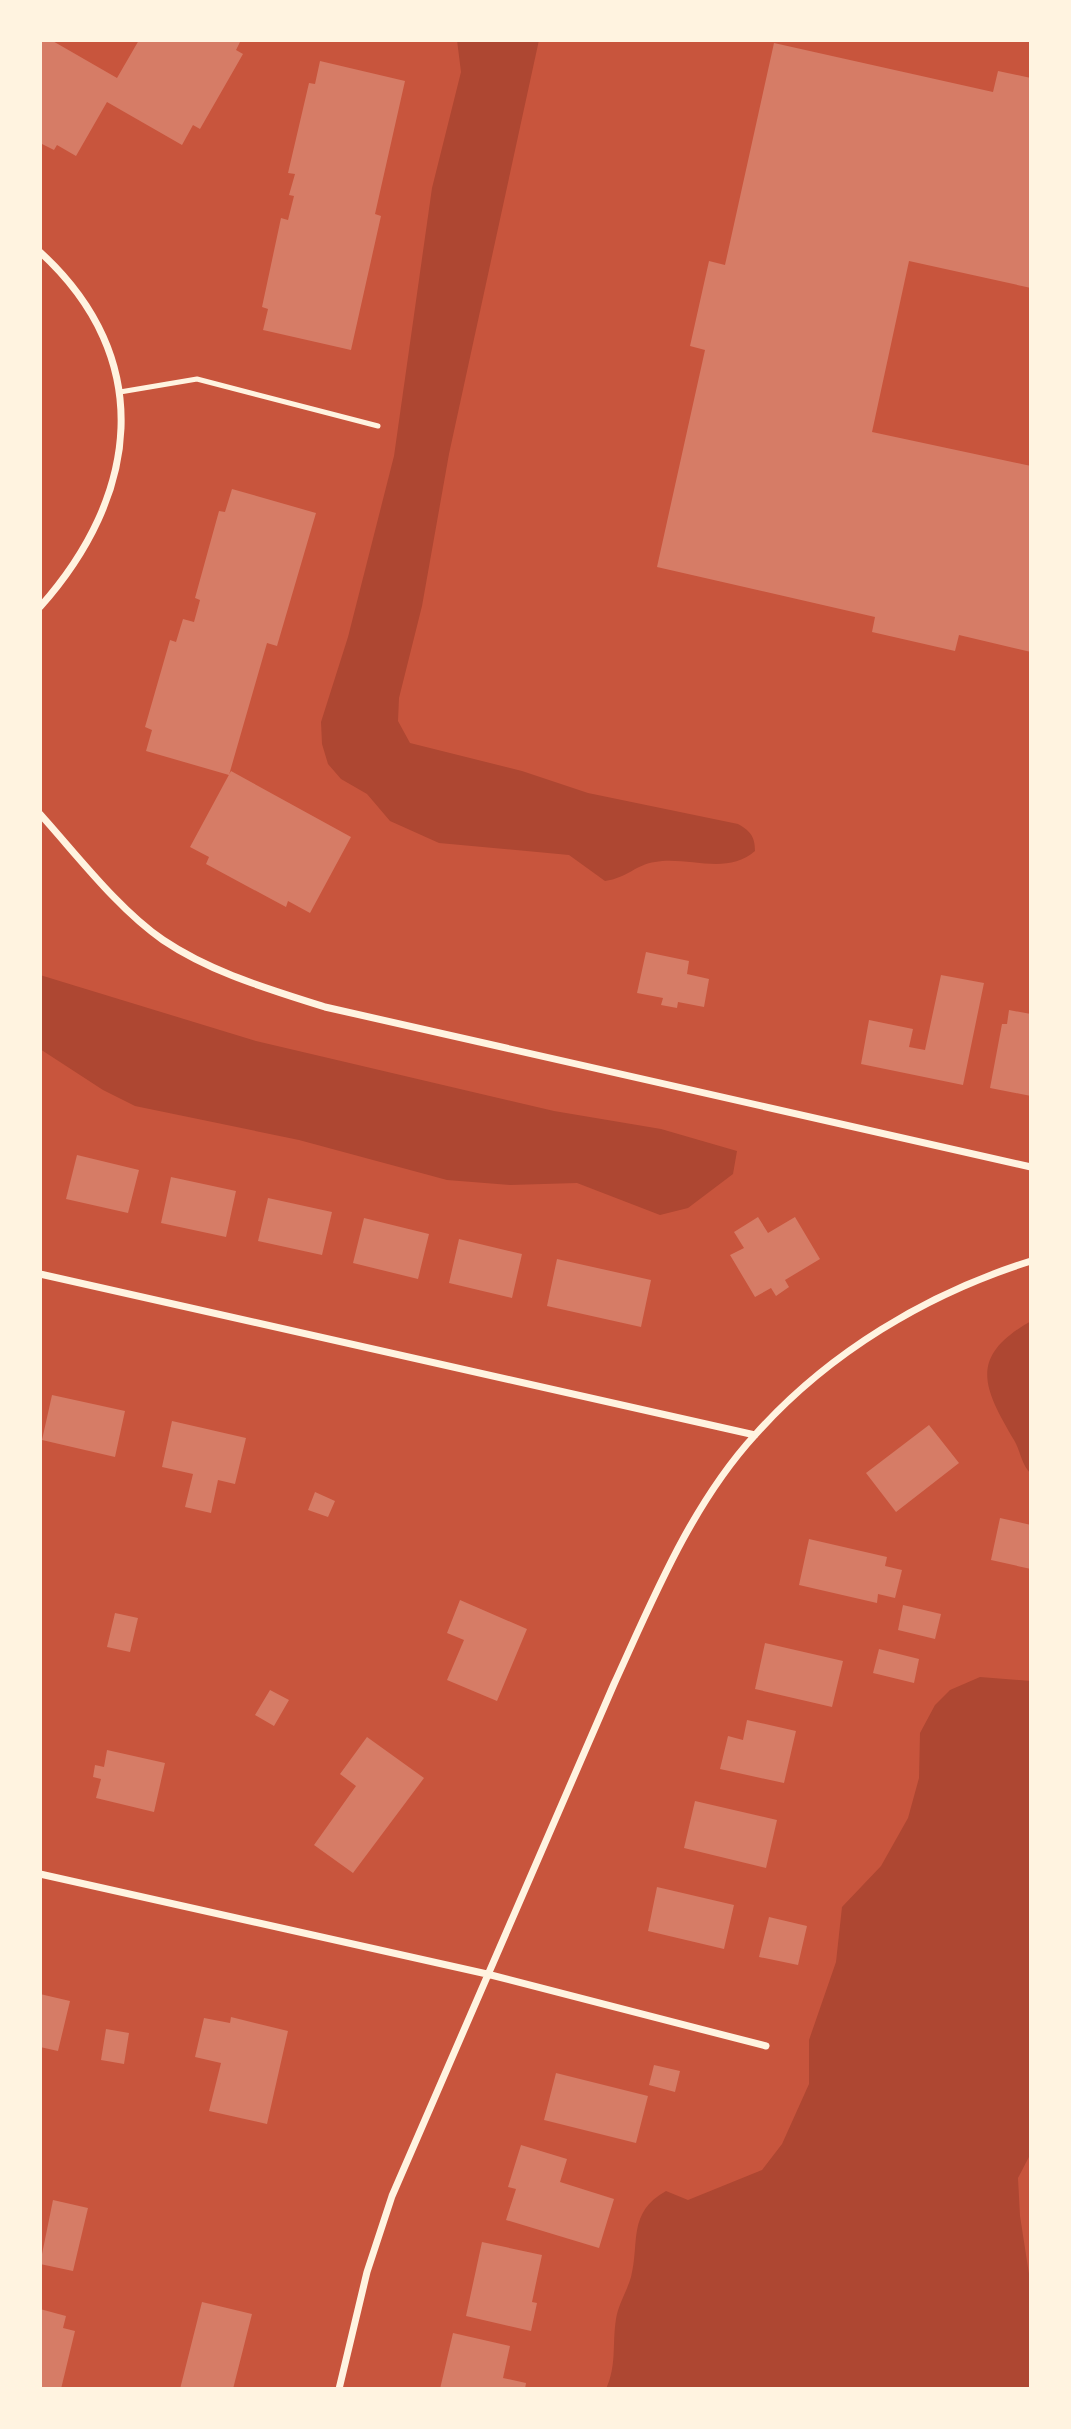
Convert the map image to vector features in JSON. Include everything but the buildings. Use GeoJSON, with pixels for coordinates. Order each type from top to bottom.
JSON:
{"type":"FeatureCollection","features":[{"type":"Feature","properties":{"kind":"street"},"geometry":{"type":"LineString","coordinates":[[40,252],[79,294],[106,341],[120,392],[121,441],[115,476],[103,514],[80,555],[40,607]]}},
{"type":"Feature","properties":{"kind":"street"},"geometry":{"type":"LineString","coordinates":[[40,814],[102,883],[160,938],[215,970],[325,1007],[1031,1167]]}},
{"type":"Feature","properties":{"kind":"street"},"geometry":{"type":"LineString","coordinates":[[339,2389],[377,2237],[486,1974],[650,1605],[697,1517],[755,1435],[816,1378],[881,1328],[943,1295],[1031,1261]]}},
{"type":"Feature","properties":{"kind":"street"},"geometry":{"type":"LineString","coordinates":[[40,1275],[755,1435]]}},
{"type":"Feature","properties":{"kind":"street"},"geometry":{"type":"LineString","coordinates":[[40,1874],[486,1974],[766,2046]]}},
{"type":"Feature","properties":{"kind":"lane"},"geometry":{"type":"LineString","coordinates":[[120,392],[197,379],[378,426]]}},
{"type":"Feature","properties":{"kind":"shaded area"},"geometry":{"type":"Polygon","coordinates":[[[457,40],[539,40],[449,454],[422,606],[399,698],[398,721],[410,743],[522,771],[588,793],[738,824],[749,832],[754,841],[755,851],[744,858],[720,864],[655,862],[605,881],[569,855],[439,843],[390,821],[367,794],[341,779],[328,764],[322,744],[321,722],[348,637],[394,456],[432,188],[461,72],[457,40]]]}},
{"type":"Feature","properties":{"kind":"shaded area"},"geometry":{"type":"Polygon","coordinates":[[[40,975],[256,1041],[554,1111],[661,1129],[737,1151],[733,1174],[688,1208],[660,1215],[577,1183],[510,1185],[447,1180],[299,1140],[135,1106],[103,1090],[40,1049],[40,975]]]}},
{"type":"Feature","properties":{"kind":"shaded area"},"geometry":{"type":"Polygon","coordinates":[[[1031,1321],[1031,1474],[995,1404],[987,1374],[997,1347],[1031,1321]]]}},
{"type":"Feature","properties":{"kind":"shaded area"},"geometry":{"type":"Polygon","coordinates":[[[980,1677],[1031,1681],[1031,2153],[1018,2178],[1020,2216],[1029,2274],[1031,2389],[606,2389],[613,2363],[616,2319],[631,2277],[637,2229],[645,2209],[666,2191],[688,2200],[762,2170],[782,2144],[809,2084],[809,2040],[836,1962],[842,1907],[881,1866],[908,1818],[919,1778],[920,1733],[935,1705],[950,1690],[980,1677]]]}}]}
